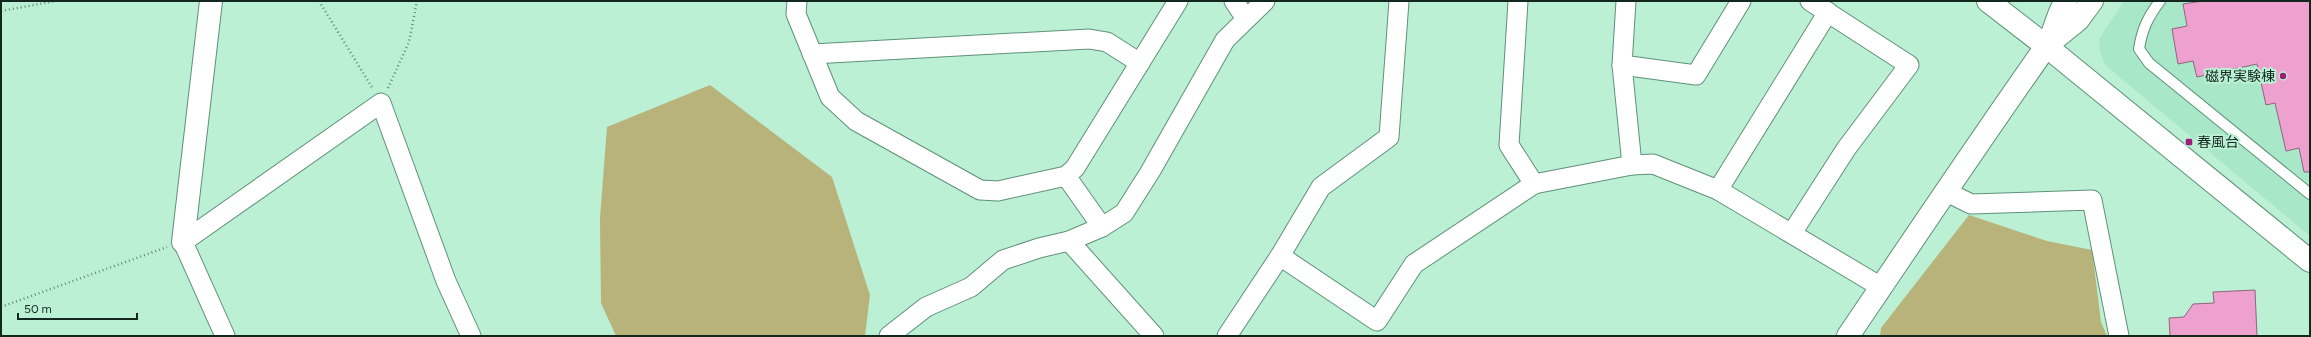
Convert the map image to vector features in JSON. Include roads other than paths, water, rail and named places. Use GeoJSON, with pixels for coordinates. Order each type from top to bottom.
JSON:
{"type":"FeatureCollection","features":[{"type":"Feature","properties":{"kind":"street"},"geometry":{"type":"LineString","coordinates":[[211,1],[183,242],[225,336]]}},
{"type":"Feature","properties":{"kind":"street"},"geometry":{"type":"LineString","coordinates":[[797,1],[796,14],[830,97],[856,121],[980,190],[998,191],[1066,176],[1075,168],[1178,1]]}},
{"type":"Feature","properties":{"kind":"street"},"geometry":{"type":"LineString","coordinates":[[1234,1],[1246,19]]}},
{"type":"Feature","properties":{"kind":"street"},"geometry":{"type":"LineString","coordinates":[[889,336],[926,307],[971,287],[1003,260],[1039,248],[1069,241],[1102,227],[1124,213],[1150,172],[1225,40],[1265,1]]}},
{"type":"Feature","properties":{"kind":"street"},"geometry":{"type":"LineString","coordinates":[[1227,336],[1280,256],[1320,187],[1389,137],[1399,1]]}},
{"type":"Feature","properties":{"kind":"street"},"geometry":{"type":"LineString","coordinates":[[1518,1],[1509,146],[1534,184]]}},
{"type":"Feature","properties":{"kind":"street"},"geometry":{"type":"LineString","coordinates":[[1626,1],[1622,65],[1632,165]]}},
{"type":"Feature","properties":{"kind":"street"},"geometry":{"type":"LineString","coordinates":[[1622,65],[1696,75],[1741,1]]}},
{"type":"Feature","properties":{"kind":"street"},"geometry":{"type":"LineString","coordinates":[[1792,233],[1846,149],[1909,65],[1810,1]]}},
{"type":"Feature","properties":{"kind":"street"},"geometry":{"type":"LineString","coordinates":[[1988,1],[2046,46],[2310,261]]}},
{"type":"Feature","properties":{"kind":"street"},"geometry":{"type":"LineString","coordinates":[[1848,336],[1945,191],[2046,46],[2061,7],[2066,1]]}},
{"type":"Feature","properties":{"kind":"street"},"geometry":{"type":"LineString","coordinates":[[2046,46],[2078,20],[2092,1]]}},
{"type":"Feature","properties":{"kind":"street"},"geometry":{"type":"LineString","coordinates":[[1718,190],[1828,12]]}},
{"type":"Feature","properties":{"kind":"street"},"geometry":{"type":"LineString","coordinates":[[812,54],[1089,39],[1107,42],[1140,63]]}},
{"type":"Feature","properties":{"kind":"street"},"geometry":{"type":"LineString","coordinates":[[183,242],[381,103],[446,281],[471,336]]}},
{"type":"Feature","properties":{"kind":"street"},"geometry":{"type":"LineString","coordinates":[[1280,256],[1377,322],[1414,264],[1534,184],[1632,165],[1652,164],[1718,190],[1881,287]]}},
{"type":"Feature","properties":{"kind":"street"},"geometry":{"type":"LineString","coordinates":[[1066,176],[1102,227]]}},
{"type":"Feature","properties":{"kind":"street"},"geometry":{"type":"LineString","coordinates":[[1945,191],[1970,204],[2092,200],[2119,336]]}},
{"type":"Feature","properties":{"kind":"street"},"geometry":{"type":"LineString","coordinates":[[1069,241],[1154,336]]}},
{"type":"Feature","properties":{"kind":"lane"},"geometry":{"type":"LineString","coordinates":[[2160,1],[2148,17],[2141,32],[2139,49],[2149,63],[2310,194]]}},
{"type":"Feature","properties":{"kind":"place","name":"磁界実験棟"},"geometry":{"type":"Point","coordinates":[2283,76]}},
{"type":"Feature","properties":{"kind":"place","name":"春風台"},"geometry":{"type":"Point","coordinates":[2189,142]}}]}
